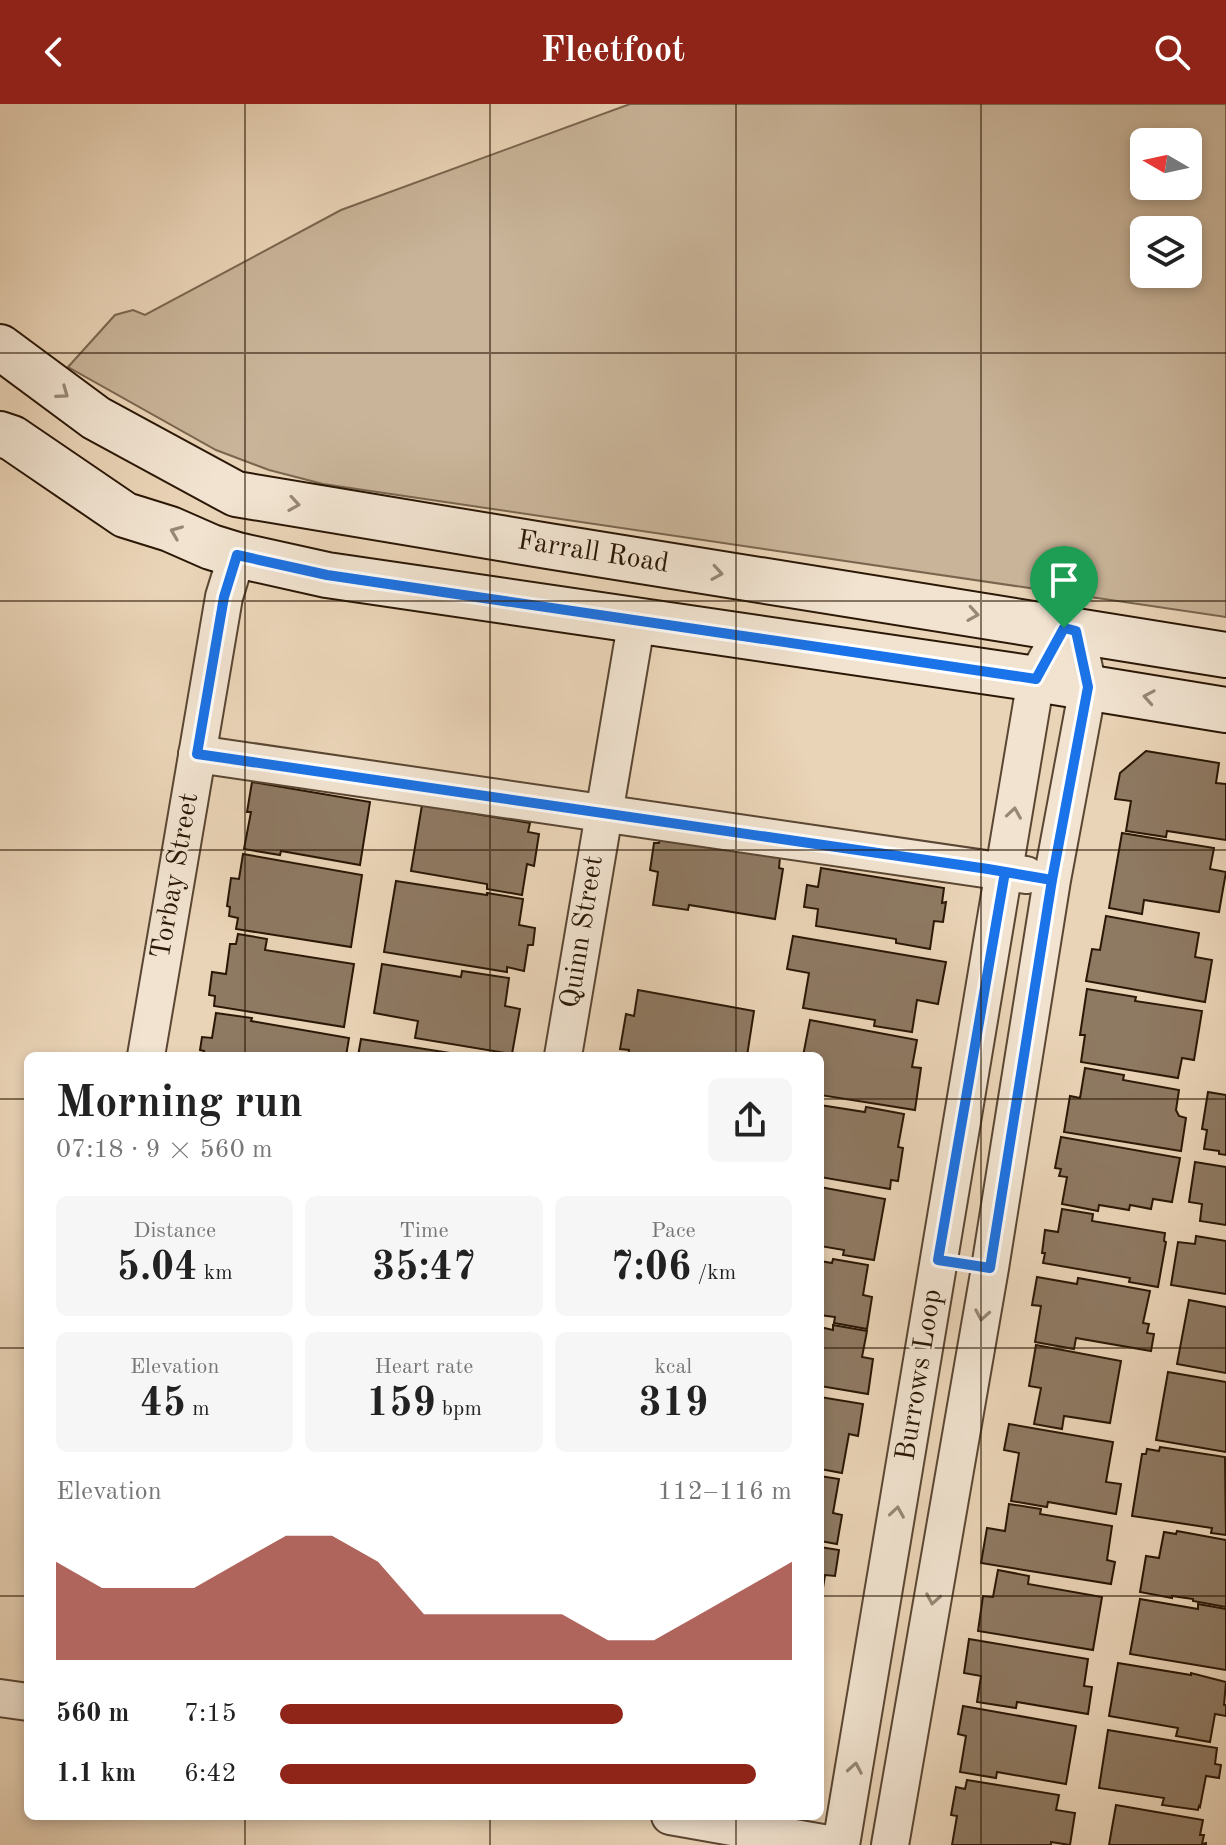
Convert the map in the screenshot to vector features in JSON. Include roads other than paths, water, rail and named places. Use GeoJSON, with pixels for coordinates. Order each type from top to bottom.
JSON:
{"type":"FeatureCollection","features":[{"type":"Feature","properties":{"kind":"main road","name":"Farrall Road"},"geometry":{"type":"LineString","coordinates":[[0,347],[96,418],[236,494],[1226,655]]}},
{"type":"Feature","properties":{"kind":"main road","name":"Farrall Road"},"geometry":{"type":"LineString","coordinates":[[0,434],[12,438],[125,515],[237,555],[327,575],[637,619],[1226,710]]}},
{"type":"Feature","properties":{"kind":"street","name":"Torbay Street"},"geometry":{"type":"LineString","coordinates":[[147,1052],[224,597],[237,555]]}},
{"type":"Feature","properties":{"kind":"street","name":"Quinn Street"},"geometry":{"type":"LineString","coordinates":[[564,1052],[637,619]]}},
{"type":"Feature","properties":{"kind":"street","name":"Burrows Loop"},"geometry":{"type":"LineString","coordinates":[[841,1845],[1036,679],[1070,630]]}},
{"type":"Feature","properties":{"kind":"street","name":"Burrows Loop"},"geometry":{"type":"LineString","coordinates":[[890,1845],[990,1268],[1052,880],[1088,687],[1070,630]]}},
{"type":"Feature","properties":{"kind":"street"},"geometry":{"type":"LineString","coordinates":[[197,754],[1052,880]]}},
{"type":"Feature","properties":{"kind":"street"},"geometry":{"type":"LineString","coordinates":[[971,1071],[1019,1080]]}},
{"type":"Feature","properties":{"kind":"street"},"geometry":{"type":"LineString","coordinates":[[938,1260],[990,1268]]}},
{"type":"Feature","properties":{"kind":"street"},"geometry":{"type":"LineString","coordinates":[[908,1447],[958,1454]]}},
{"type":"Feature","properties":{"kind":"street"},"geometry":{"type":"LineString","coordinates":[[877,1633],[926,1640]]}},
{"type":"Feature","properties":{"kind":"street"},"geometry":{"type":"LineString","coordinates":[[0,1698],[24,1701]]}},
{"type":"Feature","properties":{"kind":"street"},"geometry":{"type":"LineString","coordinates":[[693,1820],[834,1845]]}}]}
